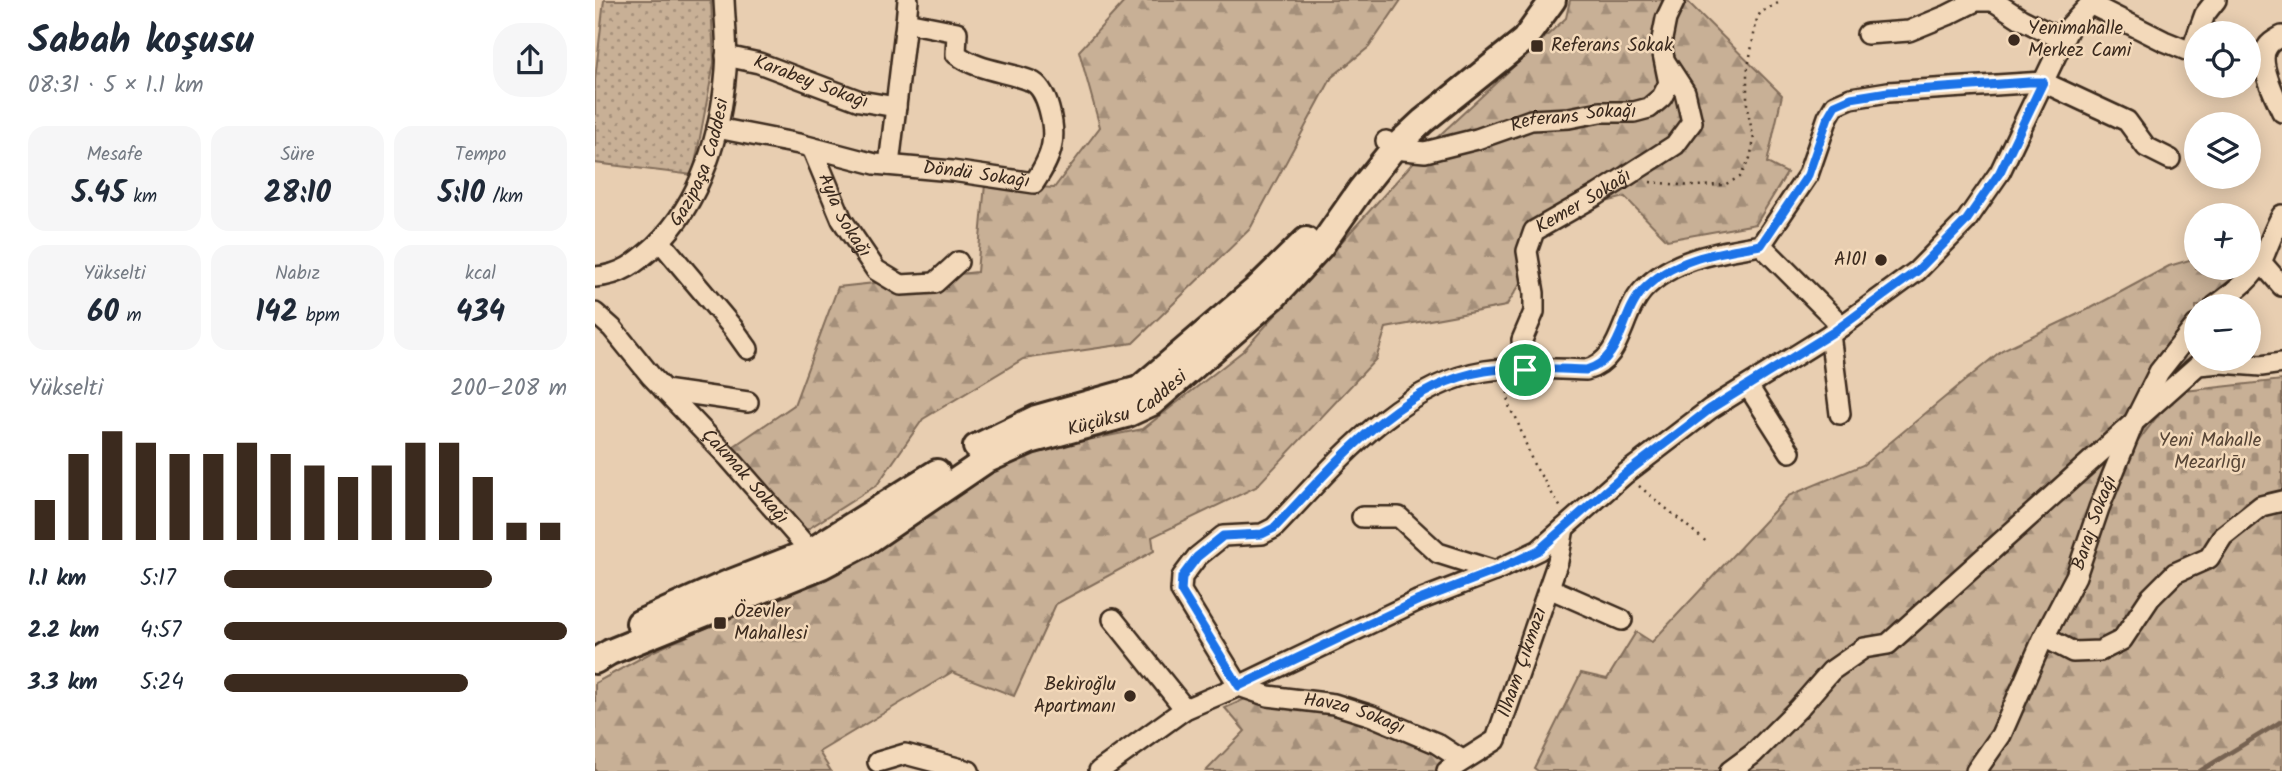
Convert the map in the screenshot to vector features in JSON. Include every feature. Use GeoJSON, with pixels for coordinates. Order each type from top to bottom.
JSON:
{"type":"FeatureCollection","features":[{"type":"Feature","properties":{"kind":"main road","name":"Küçüksu Caddesi"},"geometry":{"type":"LineString","coordinates":[[595,661],[610,652],[780,585],[975,448],[1036,418],[1139,389],[1255,290],[1310,236],[1350,183],[1389,145],[1417,109],[1510,36],[1539,0]]}},
{"type":"Feature","properties":{"kind":"main road","name":"Küçüksu Caddesi"},"geometry":{"type":"LineString","coordinates":[[1389,145],[1524,40],[1553,0]]}},
{"type":"Feature","properties":{"kind":"main road","name":"Küçüksu Caddesi"},"geometry":{"type":"LineString","coordinates":[[595,644],[726,584],[817,558]]}},
{"type":"Feature","properties":{"kind":"street","name":"Gazipaşa Caddesi"},"geometry":{"type":"LineString","coordinates":[[595,277],[613,276],[638,262],[660,241],[694,195],[715,142],[726,69],[724,0]]}},
{"type":"Feature","properties":{"kind":"street"},"geometry":{"type":"LineString","coordinates":[[889,165],[908,0]]}},
{"type":"Feature","properties":{"kind":"street","name":"Referans Sokağı"},"geometry":{"type":"LineString","coordinates":[[1389,145],[1425,152],[1477,139],[1531,120],[1569,118],[1600,112],[1634,112],[1649,108],[1662,97],[1669,83],[1661,44],[1666,19],[1675,0]]}},
{"type":"Feature","properties":{"kind":"street"},"geometry":{"type":"LineString","coordinates":[[2202,21],[2216,0]]}},
{"type":"Feature","properties":{"kind":"street"},"geometry":{"type":"LineString","coordinates":[[1867,34],[1909,31],[1976,1],[1992,1],[2063,40]]}},
{"type":"Feature","properties":{"kind":"street"},"geometry":{"type":"LineString","coordinates":[[1098,771],[1185,709],[1417,601],[1495,571],[1539,550],[1625,474],[1710,409],[1836,330],[1917,271],[1966,221],[2000,172],[2070,26],[2092,2],[2164,41],[2184,41]]}},
{"type":"Feature","properties":{"kind":"street","name":"Döndü Sokağı"},"geometry":{"type":"LineString","coordinates":[[717,128],[875,164],[952,171],[1034,183],[1045,166],[1052,145],[1052,124],[1043,89],[1033,82],[983,69],[959,57],[956,54],[957,32],[906,22]]}},
{"type":"Feature","properties":{"kind":"street"},"geometry":{"type":"LineString","coordinates":[[2282,36],[2268,44],[2263,57],[2282,112]]}},
{"type":"Feature","properties":{"kind":"street","name":"Karabey Sokağı"},"geometry":{"type":"LineString","coordinates":[[726,56],[759,63],[860,101],[896,107]]}},
{"type":"Feature","properties":{"kind":"street","name":"Kemer Sokağı"},"geometry":{"type":"LineString","coordinates":[[1525,370],[1522,340],[1534,312],[1534,293],[1527,251],[1534,230],[1612,186],[1675,145],[1692,122],[1685,92],[1666,63]]}},
{"type":"Feature","properties":{"kind":"street"},"geometry":{"type":"LineString","coordinates":[[1239,686],[1181,591],[1182,577],[1197,557],[1223,536],[1262,534],[1274,528],[1339,458],[1379,423],[1420,395],[1461,376],[1487,370],[1586,370],[1599,367],[1612,354],[1631,309],[1642,291],[1666,271],[1711,254],[1761,245],[1808,175],[1828,117],[1835,105],[1851,98],[1888,92],[2043,82],[2127,121],[2146,147],[2170,159]]}},
{"type":"Feature","properties":{"kind":"street","name":"Ayla Sokağı"},"geometry":{"type":"LineString","coordinates":[[812,148],[842,220],[876,270],[901,285],[935,283],[958,262]]}},
{"type":"Feature","properties":{"kind":"street"},"geometry":{"type":"LineString","coordinates":[[2282,215],[2261,262],[2282,286]]}},
{"type":"Feature","properties":{"kind":"street"},"geometry":{"type":"LineString","coordinates":[[660,241],[748,349]]}},
{"type":"Feature","properties":{"kind":"street"},"geometry":{"type":"LineString","coordinates":[[1761,245],[1836,330],[1840,414]]}},
{"type":"Feature","properties":{"kind":"street"},"geometry":{"type":"LineString","coordinates":[[2231,294],[2247,280]]}},
{"type":"Feature","properties":{"kind":"street","name":"Çakmak Sokağı"},"geometry":{"type":"LineString","coordinates":[[595,313],[613,328],[634,357],[729,458],[817,558]]}},
{"type":"Feature","properties":{"kind":"street"},"geometry":{"type":"LineString","coordinates":[[1730,771],[1762,745],[1831,671],[1864,648],[1888,644],[2134,422],[2159,372],[2184,340]]}},
{"type":"Feature","properties":{"kind":"street","name":"Baraj Sokağı"},"geometry":{"type":"LineString","coordinates":[[1976,771],[2001,735],[2044,637],[2076,576],[2099,508],[2134,422],[2198,365],[2221,363],[2260,366],[2282,363]]}},
{"type":"Feature","properties":{"kind":"street"},"geometry":{"type":"LineString","coordinates":[[1748,386],[1790,452]]}},
{"type":"Feature","properties":{"kind":"street","name":"Çakmak Sokağı"},"geometry":{"type":"LineString","coordinates":[[664,390],[748,402]]}},
{"type":"Feature","properties":{"kind":"street"},"geometry":{"type":"LineString","coordinates":[[2044,637],[2073,652],[2100,651],[2122,640],[2150,598],[2175,573],[2209,558],[2223,536],[2261,506],[2282,500]]}},
{"type":"Feature","properties":{"kind":"street"},"geometry":{"type":"LineString","coordinates":[[1362,517],[1399,517],[1438,553],[1495,571]]}},
{"type":"Feature","properties":{"kind":"street","name":"İlham Çıkmazı"},"geometry":{"type":"LineString","coordinates":[[1455,766],[1496,740],[1568,525]]}},
{"type":"Feature","properties":{"kind":"street"},"geometry":{"type":"LineString","coordinates":[[1549,588],[1622,620]]}},
{"type":"Feature","properties":{"kind":"street"},"geometry":{"type":"LineString","coordinates":[[1113,619],[1185,709]]}},
{"type":"Feature","properties":{"kind":"street","name":"Havza Sokağı"},"geometry":{"type":"LineString","coordinates":[[1239,686],[1268,696],[1334,704],[1372,716],[1436,743],[1455,766]]}},
{"type":"Feature","properties":{"kind":"street"},"geometry":{"type":"LineString","coordinates":[[878,762],[905,754],[969,771]]}},
{"type":"Feature","properties":{"kind":"path"},"geometry":{"type":"LineString","coordinates":[[1612,186],[1652,182],[1691,186],[1724,185],[1740,177],[1750,159],[1754,140],[1747,108],[1747,73],[1757,18],[1761,12],[1778,3]]}},
{"type":"Feature","properties":{"kind":"path"},"geometry":{"type":"LineString","coordinates":[[1525,370],[1507,383],[1510,411],[1515,415],[1533,463],[1568,525]]}},
{"type":"Feature","properties":{"kind":"path"},"geometry":{"type":"LineString","coordinates":[[1625,474],[1709,544]]}},
{"type":"Feature","properties":{"kind":"green space"},"geometry":{"type":"Polygon","coordinates":[[[604,0],[711,0],[714,63],[693,175],[595,163],[595,80],[604,0]]]}},
{"type":"Feature","properties":{"kind":"green space"},"geometry":{"type":"Polygon","coordinates":[[[1126,0],[1401,0],[1369,47],[1332,77],[1250,229],[1133,343],[1023,359],[923,419],[877,485],[800,534],[718,457],[794,405],[838,287],[977,272],[985,184],[1054,188],[1100,127],[1079,51],[1126,0]]]}},
{"type":"Feature","properties":{"kind":"green space"},"geometry":{"type":"Polygon","coordinates":[[[1570,0],[1686,0],[1782,95],[1767,163],[1787,173],[1756,224],[1667,240],[1625,197],[1590,206],[1537,233],[1534,263],[1506,306],[1386,328],[1376,359],[1256,487],[1152,537],[1154,551],[1056,604],[1014,696],[952,672],[819,752],[831,771],[595,771],[595,683],[654,651],[876,552],[1012,455],[1143,429],[1243,351],[1429,145],[1566,18],[1570,0]]]}},
{"type":"Feature","properties":{"kind":"green space"},"geometry":{"type":"Polygon","coordinates":[[[2184,262],[2184,280],[2249,280],[2240,294],[2184,294],[2184,371],[2189,371],[2176,392],[2202,554],[2246,502],[2282,491],[2282,771],[1538,771],[1534,768],[1581,673],[1607,679],[1636,632],[1652,642],[1788,496],[1863,465],[2002,350],[2093,307],[2169,266],[2184,262]]]}},
{"type":"Feature","properties":{"kind":"green space","name":"Yeni Mahalle Mezarlıḡı"},"geometry":{"type":"Polygon","coordinates":[[[2282,380],[2282,491],[2246,502],[2202,554],[2118,632],[2096,645],[2073,646],[2057,634],[2133,448],[2176,392],[2282,380]]]}},
{"type":"Feature","properties":{"kind":"green space"},"geometry":{"type":"Polygon","coordinates":[[[1245,699],[1337,704],[1437,740],[1457,771],[1206,771],[1245,731],[1225,708],[1245,699]]]}},
{"type":"Feature","properties":{"kind":"waterway"},"geometry":{"type":"LineString","coordinates":[[2200,771],[2282,721]]}},
{"type":"Feature","properties":{"kind":"place","name":"Yenimahalle Merkez Cami"},"geometry":{"type":"Point","coordinates":[2014,40]}},
{"type":"Feature","properties":{"kind":"place","name":"Referans Sokak"},"geometry":{"type":"Point","coordinates":[1537,46]}},
{"type":"Feature","properties":{"kind":"place","name":"A101"},"geometry":{"type":"Point","coordinates":[1881,260]}},
{"type":"Feature","properties":{"kind":"place","name":"Özevler Mahallesi"},"geometry":{"type":"Point","coordinates":[720,623]}},
{"type":"Feature","properties":{"kind":"place","name":"Bekiroğlu Apartmanı"},"geometry":{"type":"Point","coordinates":[1130,696]}},
{"type":"Feature","properties":{"kind":"route"},"geometry":{"type":"LineString","coordinates":[[2043,82],[2000,172],[1966,221],[1917,271],[1835,331],[1710,409],[1625,474],[1539,550],[1495,571],[1417,601],[1239,686],[1181,591],[1182,577],[1197,557],[1223,536],[1262,534],[1274,528],[1339,458],[1379,423],[1420,395],[1461,376],[1487,370],[1525,370],[1586,370],[1599,367],[1612,354],[1631,309],[1642,291],[1666,271],[1711,254],[1761,245],[1808,175],[1828,117],[1835,105],[1851,98],[1888,92],[2043,82]]}}]}
